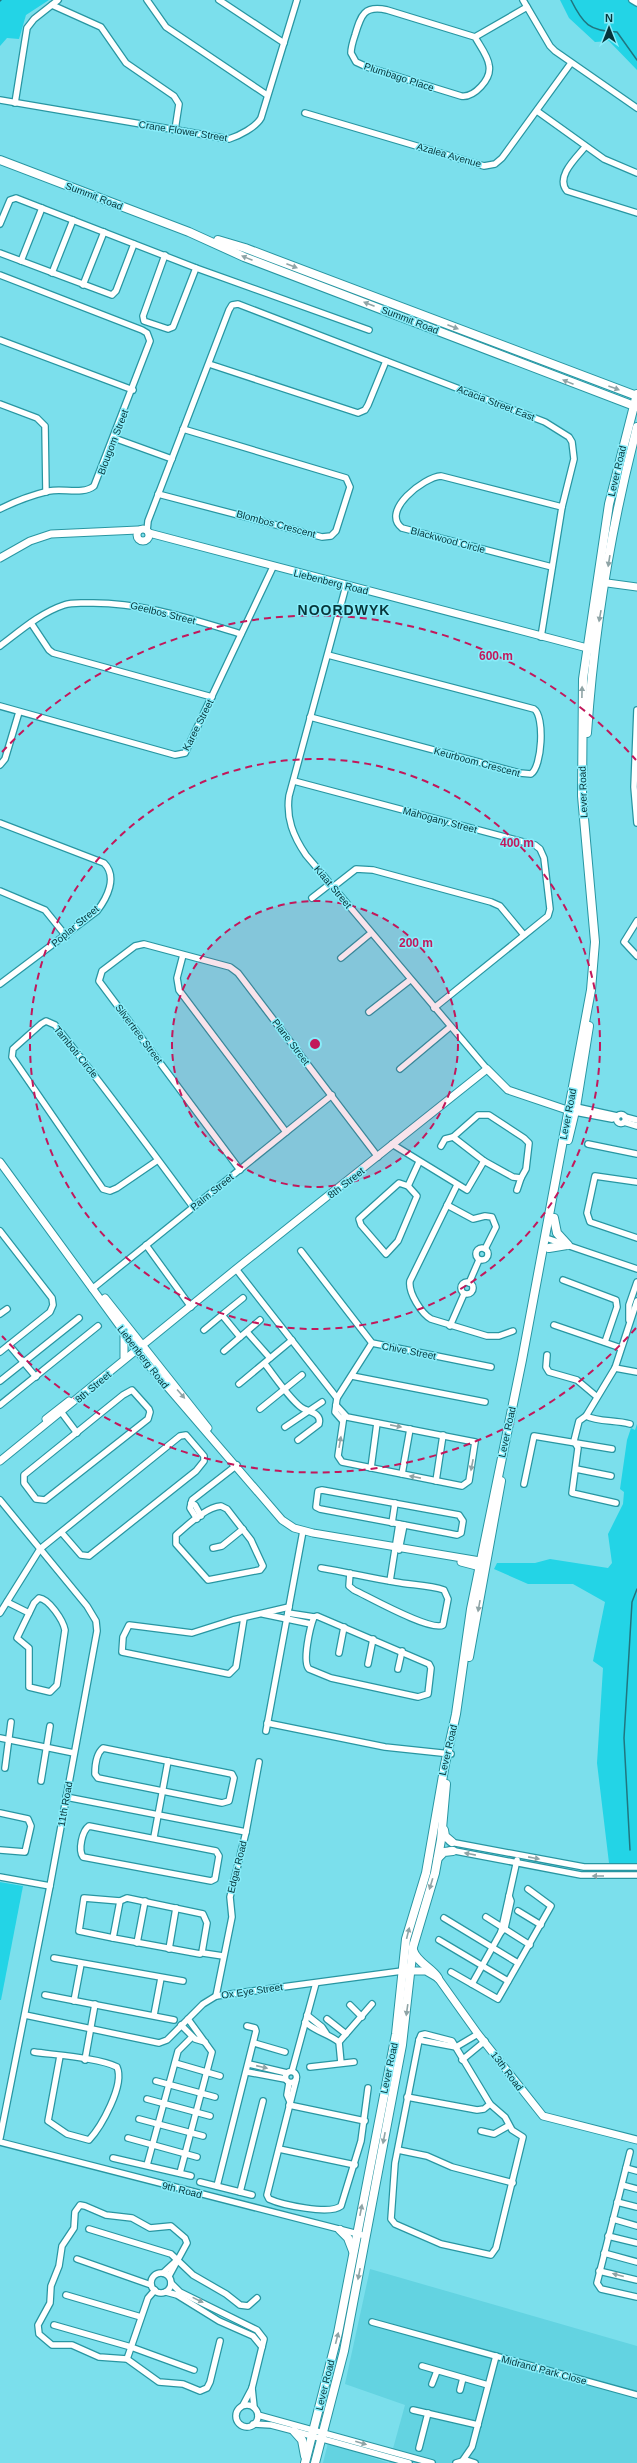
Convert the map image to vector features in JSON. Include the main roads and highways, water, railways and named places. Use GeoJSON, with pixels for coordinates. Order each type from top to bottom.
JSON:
{"type":"FeatureCollection","features":[{"type":"Feature","properties":{"kind":"main road","name":"Summit Road"},"geometry":{"type":"LineString","coordinates":[[0,160],[189,232],[244,257],[635,406]]}},
{"type":"Feature","properties":{"kind":"main road","name":"Summit Road"},"geometry":{"type":"LineString","coordinates":[[189,232],[245,248],[637,395]]}},
{"type":"Feature","properties":{"kind":"main road","name":"Lever Road"},"geometry":{"type":"LineString","coordinates":[[590,648],[597,582],[615,476],[637,395]]}},
{"type":"Feature","properties":{"kind":"main road","name":"Lever Road"},"geometry":{"type":"LineString","coordinates":[[315,2463],[344,2351],[366,2236],[402,2046],[413,1947],[438,1858],[450,1754],[471,1609],[484,1565],[573,1109],[591,990],[595,942],[582,796],[583,679],[606,583],[617,509],[637,427]]}},
{"type":"Feature","properties":{"kind":"main road"},"geometry":{"type":"LineString","coordinates":[[632,445],[637,437]]}},
{"type":"Feature","properties":{"kind":"main road","name":"Lever Road"},"geometry":{"type":"LineString","coordinates":[[548,1242],[554,1218],[562,1165],[573,1109]]}},
{"type":"Feature","properties":{"kind":"main road"},"geometry":{"type":"LineString","coordinates":[[548,1242],[567,1245],[557,1233],[554,1218]]}},
{"type":"Feature","properties":{"kind":"main road","name":"Lever Road"},"geometry":{"type":"LineString","coordinates":[[305,2463],[338,2333],[396,2034],[406,1939],[426,1873],[431,1842],[450,1754]]}},
{"type":"Feature","properties":{"kind":"main road"},"geometry":{"type":"LineString","coordinates":[[438,1858],[452,1846],[445,1836],[443,1825]]}},
{"type":"Feature","properties":{"kind":"main road"},"geometry":{"type":"LineString","coordinates":[[413,1947],[415,1955],[432,1970],[438,1978]]}},
{"type":"Feature","properties":{"kind":"main road"},"geometry":{"type":"LineString","coordinates":[[340,2230],[348,2238],[353,2252]]}},
{"type":"Feature","properties":{"kind":"main road"},"geometry":{"type":"LineString","coordinates":[[294,2431],[303,2443],[305,2463]]}},
{"type":"Feature","properties":{"kind":"waterway"},"geometry":{"type":"LineString","coordinates":[[571,0],[579,15],[588,25],[600,30],[617,32],[637,60]]}},
{"type":"Feature","properties":{"kind":"waterway"},"geometry":{"type":"LineString","coordinates":[[630,1850],[624,1738],[632,1602],[637,1589]]}},
{"type":"Feature","properties":{"kind":"district","name":"NOORDWYK"},"geometry":{"type":"Point","coordinates":[344,610]}}]}
